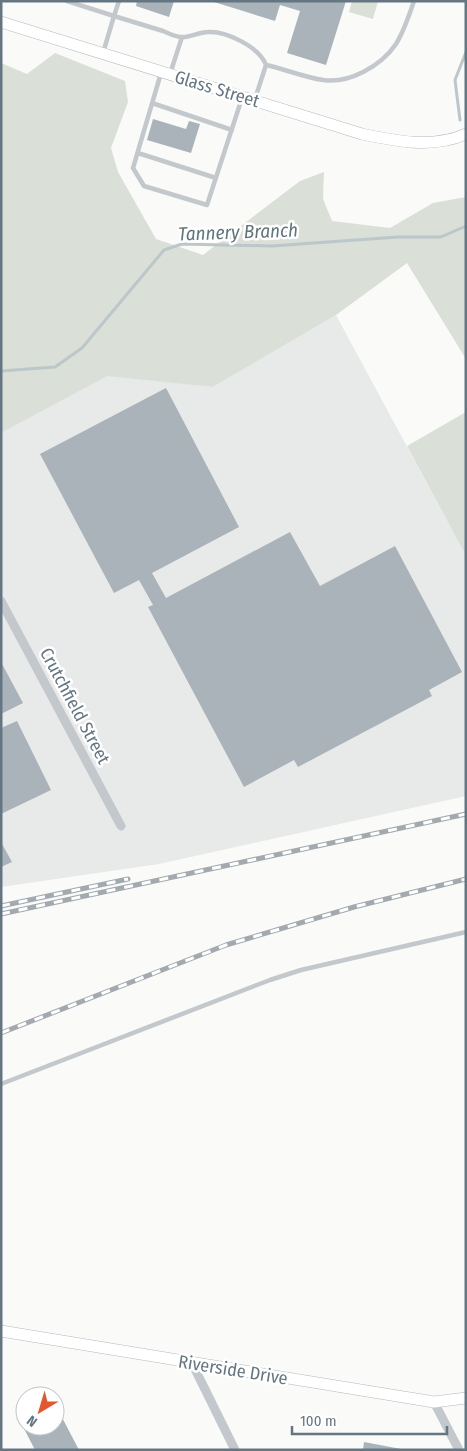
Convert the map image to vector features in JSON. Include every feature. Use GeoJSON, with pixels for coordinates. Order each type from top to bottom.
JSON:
{"type":"FeatureCollection","features":[{"type":"Feature","properties":{"kind":"street","name":"Glass Street"},"geometry":{"type":"LineString","coordinates":[[1,22],[362,134],[402,142],[436,142],[466,134]]}},
{"type":"Feature","properties":{"kind":"street","name":"Crutchfield Street"},"geometry":{"type":"LineString","coordinates":[[1,600],[121,826]]}},
{"type":"Feature","properties":{"kind":"street","name":"Riverside Drive"},"geometry":{"type":"LineString","coordinates":[[1,1331],[434,1402],[466,1398]]}},
{"type":"Feature","properties":{"kind":"street"},"geometry":{"type":"LineString","coordinates":[[192,1363],[235,1450]]}},
{"type":"Feature","properties":{"kind":"street"},"geometry":{"type":"LineString","coordinates":[[434,1402],[459,1450]]}},
{"type":"Feature","properties":{"kind":"lane"},"geometry":{"type":"LineString","coordinates":[[67,1],[182,38],[196,33],[210,32],[240,41],[263,57],[266,65],[255,100]]}},
{"type":"Feature","properties":{"kind":"lane"},"geometry":{"type":"LineString","coordinates":[[103,53],[119,1]]}},
{"type":"Feature","properties":{"kind":"lane"},"geometry":{"type":"LineString","coordinates":[[266,65],[323,80],[338,81],[367,70],[382,59],[395,45],[414,1]]}},
{"type":"Feature","properties":{"kind":"lane"},"geometry":{"type":"LineString","coordinates":[[182,38],[152,103],[133,168],[144,186],[207,206],[243,96]]}},
{"type":"Feature","properties":{"kind":"lane"},"geometry":{"type":"LineString","coordinates":[[152,103],[232,130]]}},
{"type":"Feature","properties":{"kind":"lane"},"geometry":{"type":"LineString","coordinates":[[138,153],[216,178]]}},
{"type":"Feature","properties":{"kind":"lane"},"geometry":{"type":"LineString","coordinates":[[1,1084],[162,1023],[234,993],[300,970],[466,932]]}},
{"type":"Feature","properties":{"kind":"shaded area"},"geometry":{"type":"Polygon","coordinates":[[[352,1],[378,1],[373,19],[349,12],[352,1]]]}},
{"type":"Feature","properties":{"kind":"shaded area"},"geometry":{"type":"Polygon","coordinates":[[[55,53],[125,81],[128,102],[111,148],[118,172],[156,239],[203,255],[300,181],[324,172],[323,199],[332,221],[390,228],[433,203],[466,197],[466,359],[407,263],[336,315],[213,387],[107,376],[1,433],[1,63],[27,74],[55,53]]]}},
{"type":"Feature","properties":{"kind":"shaded area"},"geometry":{"type":"Polygon","coordinates":[[[336,315],[466,556],[466,796],[159,864],[1,887],[1,433],[107,375],[213,387],[336,315]]]}},
{"type":"Feature","properties":{"kind":"shaded area"},"geometry":{"type":"Polygon","coordinates":[[[466,412],[466,556],[407,446],[466,412]]]}},
{"type":"Feature","properties":{"kind":"building"},"geometry":{"type":"Polygon","coordinates":[[[137,1],[174,1],[169,17],[136,6],[137,1]]]}},
{"type":"Feature","properties":{"kind":"building"},"geometry":{"type":"Polygon","coordinates":[[[346,1],[326,65],[287,53],[300,11],[280,5],[275,21],[214,2],[346,1]]]}},
{"type":"Feature","properties":{"kind":"building"},"geometry":{"type":"Polygon","coordinates":[[[153,119],[186,129],[189,121],[200,124],[191,153],[147,140],[153,119]]]}},
{"type":"Feature","properties":{"kind":"building"},"geometry":{"type":"Polygon","coordinates":[[[166,388],[239,527],[152,573],[166,598],[290,532],[320,586],[395,546],[462,672],[429,690],[432,696],[298,767],[294,760],[244,787],[148,607],[153,605],[139,580],[114,593],[40,454],[166,388]]]}},
{"type":"Feature","properties":{"kind":"building"},"geometry":{"type":"Polygon","coordinates":[[[1,662],[23,703],[1,714],[1,662]]]}},
{"type":"Feature","properties":{"kind":"building"},"geometry":{"type":"Polygon","coordinates":[[[17,721],[51,790],[1,814],[1,728],[17,721]]]}},
{"type":"Feature","properties":{"kind":"building"},"geometry":{"type":"Polygon","coordinates":[[[1,842],[12,862],[1,867],[1,842]]]}},
{"type":"Feature","properties":{"kind":"building"},"geometry":{"type":"Polygon","coordinates":[[[65,1423],[79,1450],[35,1450],[28,1436],[65,1436],[65,1423]]]}},
{"type":"Feature","properties":{"kind":"building"},"geometry":{"type":"Polygon","coordinates":[[[364,1442],[401,1449],[401,1450],[363,1450],[364,1442]]]}},
{"type":"Feature","properties":{"kind":"waterway"},"geometry":{"type":"LineString","coordinates":[[460,120],[455,80],[466,52]]}},
{"type":"Feature","properties":{"kind":"waterway","name":"Tannery Branch"},"geometry":{"type":"LineString","coordinates":[[1,371],[55,367],[82,348],[164,250],[182,244],[272,246],[398,237],[441,237],[466,226]]}},
{"type":"Feature","properties":{"kind":"railway"},"geometry":{"type":"LineString","coordinates":[[1,914],[466,814]]}},
{"type":"Feature","properties":{"kind":"railway"},"geometry":{"type":"LineString","coordinates":[[1,906],[128,879]]}},
{"type":"Feature","properties":{"kind":"railway"},"geometry":{"type":"LineString","coordinates":[[1,1033],[226,945],[354,907],[466,879]]}}]}
